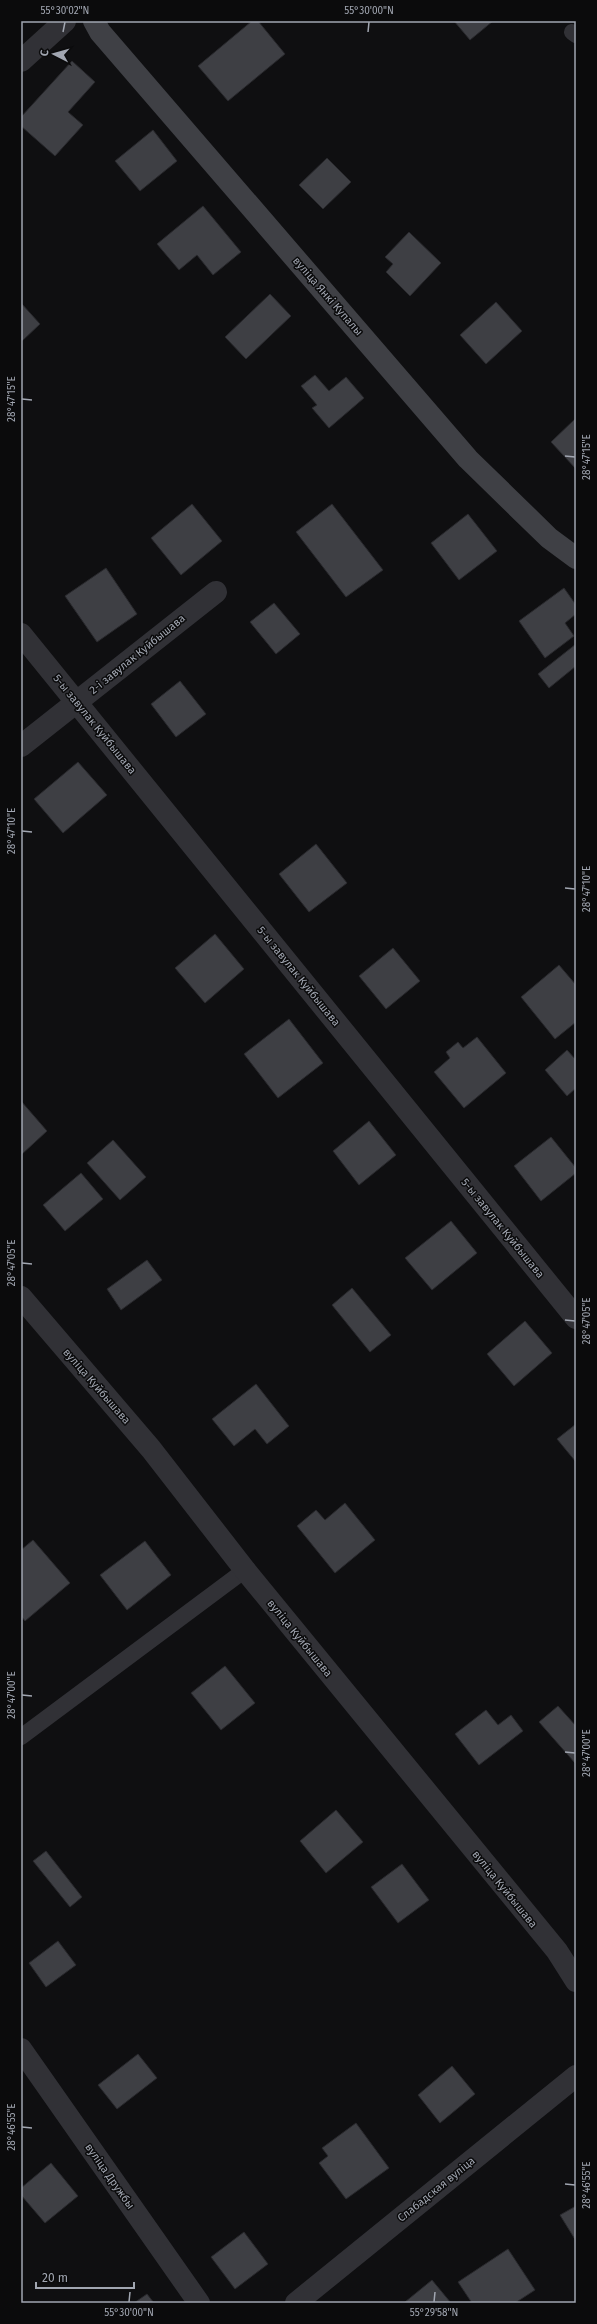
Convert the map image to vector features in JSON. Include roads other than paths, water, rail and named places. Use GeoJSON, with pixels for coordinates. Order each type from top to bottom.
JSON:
{"type":"FeatureCollection","features":[{"type":"Feature","properties":{"kind":"street"},"geometry":{"type":"LineString","coordinates":[[21,61],[65,21]]}},
{"type":"Feature","properties":{"kind":"street","name":"вуліца Янкі Купалы"},"geometry":{"type":"LineString","coordinates":[[94,21],[106,38],[468,459],[549,538],[576,558]]}},
{"type":"Feature","properties":{"kind":"street","name":"2-і завулак Куйбышава"},"geometry":{"type":"LineString","coordinates":[[21,746],[216,592]]}},
{"type":"Feature","properties":{"kind":"street","name":"5-ы завулак Куйбышава"},"geometry":{"type":"LineString","coordinates":[[21,634],[576,1318]]}},
{"type":"Feature","properties":{"kind":"street","name":"вуліца Куйбышава"},"geometry":{"type":"LineString","coordinates":[[21,1297],[151,1449],[245,1570],[557,1951],[576,1981]]}},
{"type":"Feature","properties":{"kind":"street","name":"вуліца Дружбы"},"geometry":{"type":"LineString","coordinates":[[21,2049],[200,2303]]}},
{"type":"Feature","properties":{"kind":"street","name":"Слабадская вуліца"},"geometry":{"type":"LineString","coordinates":[[296,2303],[576,2076]]}},
{"type":"Feature","properties":{"kind":"lane"},"geometry":{"type":"LineString","coordinates":[[21,1737],[245,1570]]}}]}
